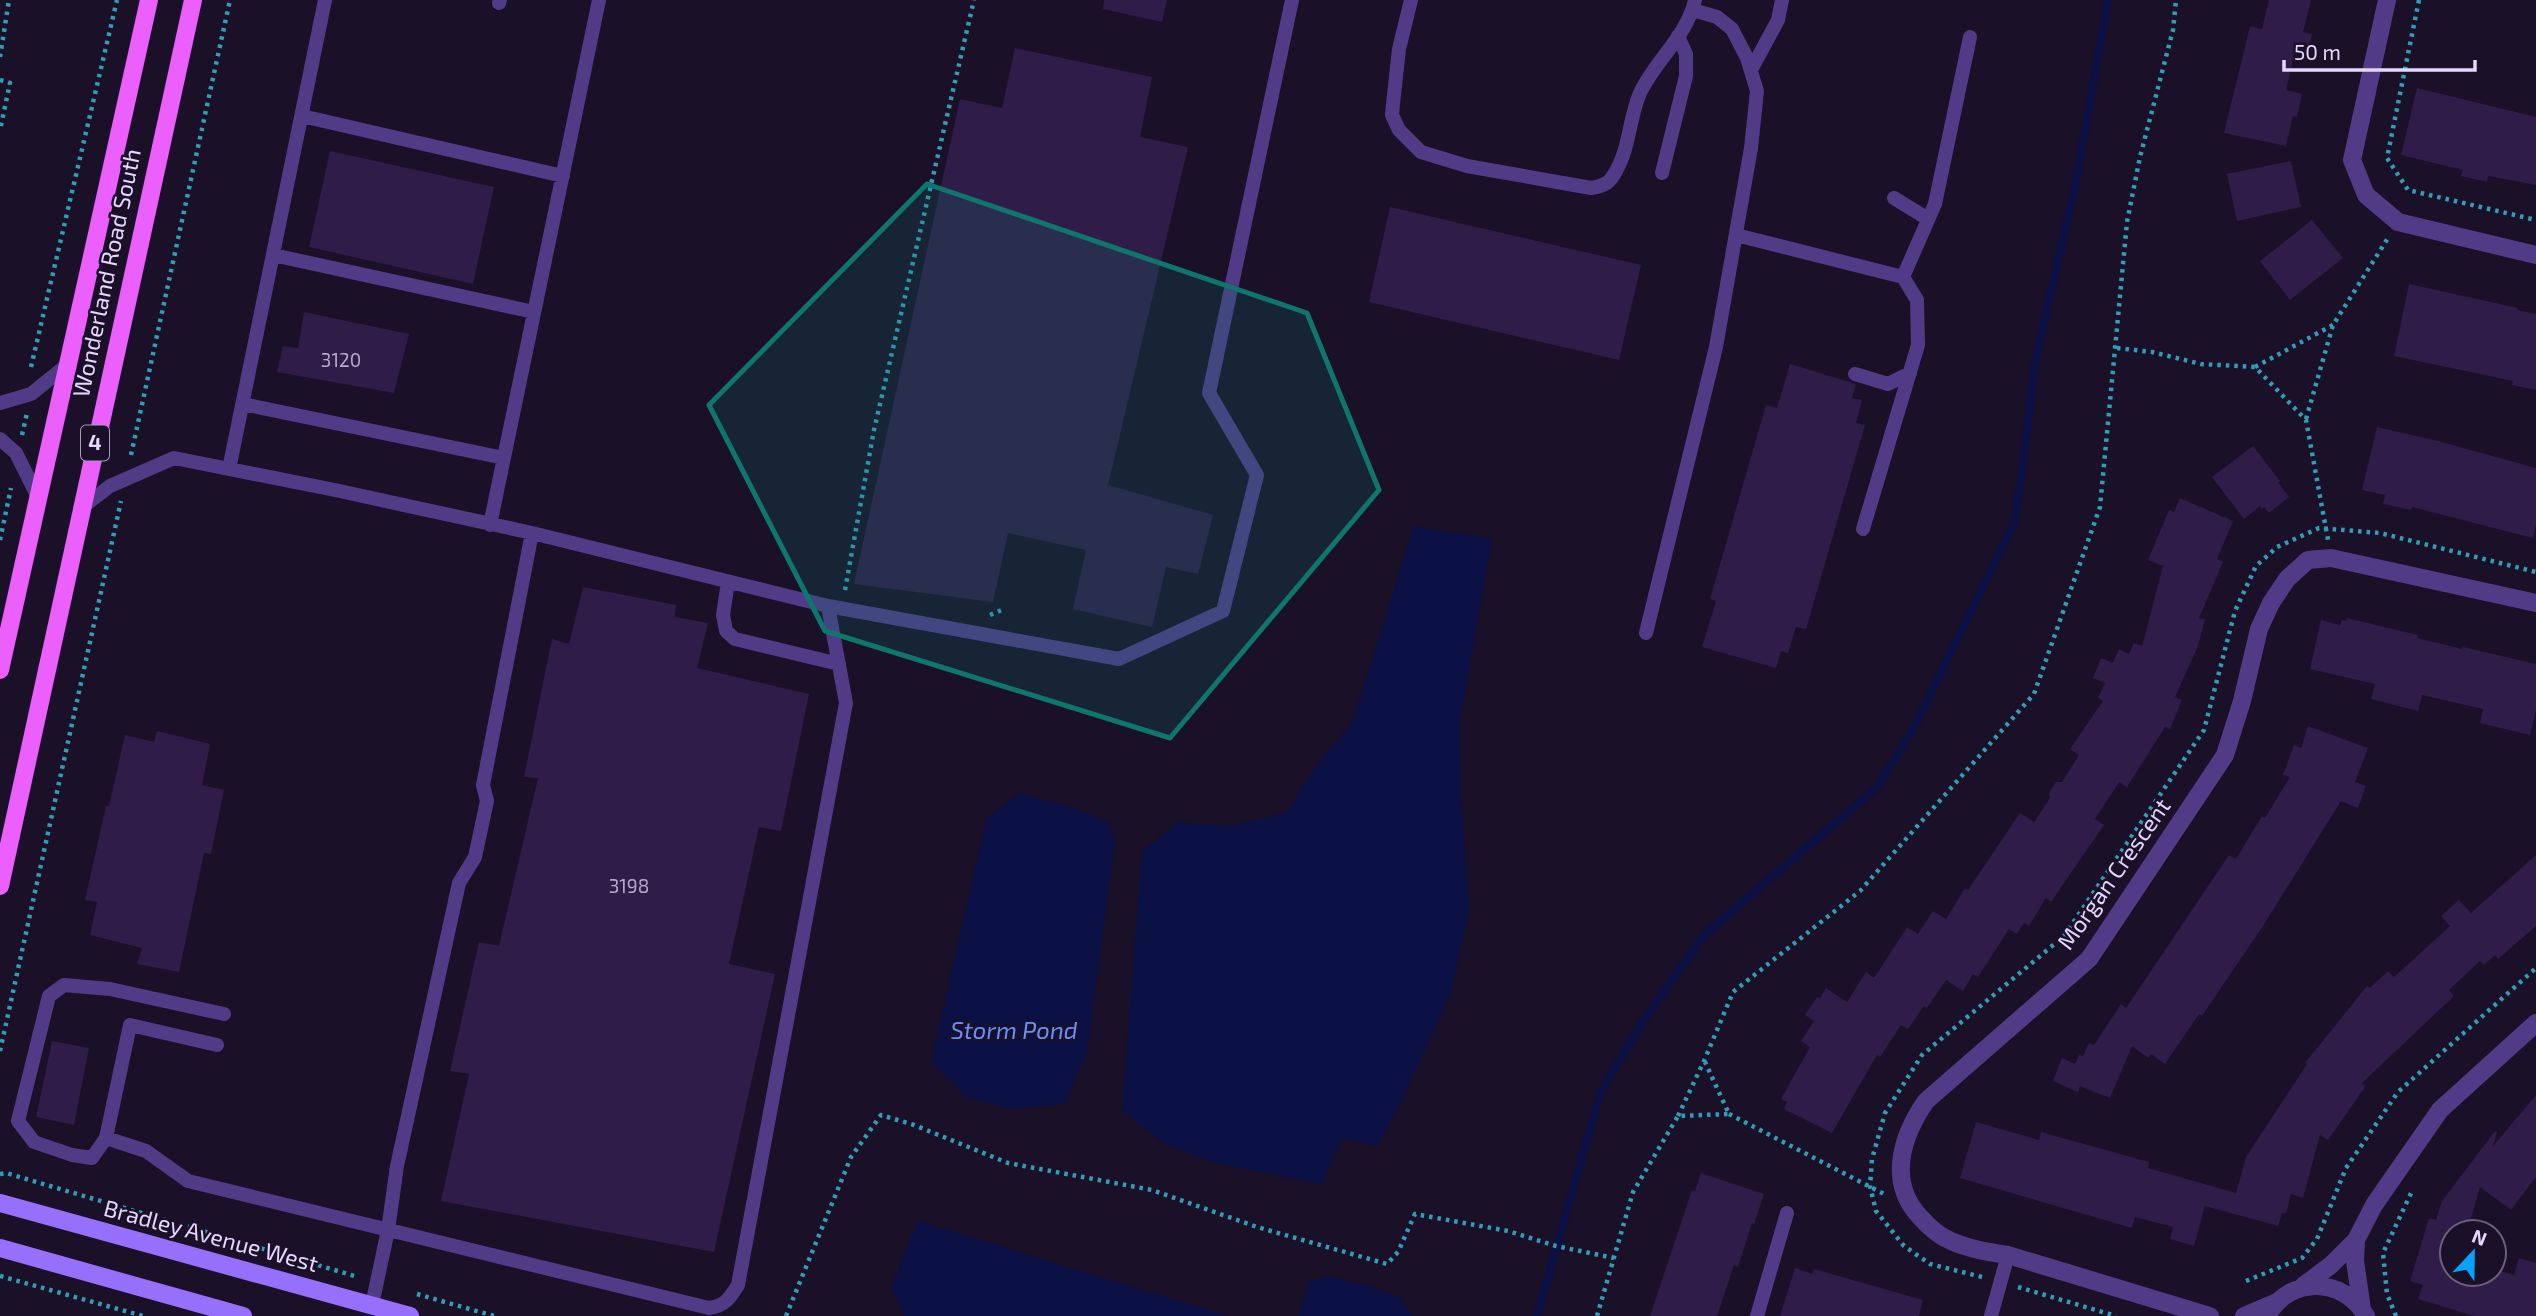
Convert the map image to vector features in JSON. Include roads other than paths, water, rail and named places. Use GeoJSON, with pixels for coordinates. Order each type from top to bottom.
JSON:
{"type":"FeatureCollection","features":[{"type":"Feature","properties":{"kind":"main road","name":"Wonderland Road South"},"geometry":{"type":"LineString","coordinates":[[0,670],[149,0]]}},
{"type":"Feature","properties":{"kind":"main road","name":"Wonderland Road South"},"geometry":{"type":"LineString","coordinates":[[0,886],[193,0]]}},
{"type":"Feature","properties":{"kind":"main road","name":"Bradley Avenue West"},"geometry":{"type":"LineString","coordinates":[[0,1203],[410,1316]]}},
{"type":"Feature","properties":{"kind":"main road"},"geometry":{"type":"LineString","coordinates":[[0,1248],[243,1316]]}},
{"type":"Feature","properties":{"kind":"street"},"geometry":{"type":"LineString","coordinates":[[2387,0],[2352,160],[2366,195],[2398,222],[2536,256]]}},
{"type":"Feature","properties":{"kind":"street","name":"Morgan Crescent"},"geometry":{"type":"LineString","coordinates":[[2008,1255],[1976,1250],[1949,1240],[1930,1228],[1909,1206],[1900,1161],[1912,1121],[1926,1101],[2089,959],[2225,755],[2242,701],[2259,629],[2271,603],[2287,579],[2308,560],[2331,558],[2536,603]]}},
{"type":"Feature","properties":{"kind":"street"},"geometry":{"type":"LineString","coordinates":[[2244,1316],[2272,1309],[2286,1293],[2303,1286],[2331,1265],[2356,1240],[2374,1205],[2440,1110],[2536,1023]]}},
{"type":"Feature","properties":{"kind":"street"},"geometry":{"type":"LineString","coordinates":[[2356,1240],[2355,1261],[2364,1313]]}},
{"type":"Feature","properties":{"kind":"street"},"geometry":{"type":"LineString","coordinates":[[2008,1255],[2210,1316]]}},
{"type":"Feature","properties":{"kind":"street"},"geometry":{"type":"LineString","coordinates":[[2303,1286],[2320,1285],[2336,1289],[2351,1297],[2364,1313]]}},
{"type":"Feature","properties":{"kind":"lane"},"geometry":{"type":"LineString","coordinates":[[229,469],[326,0]]}},
{"type":"Feature","properties":{"kind":"lane"},"geometry":{"type":"LineString","coordinates":[[490,525],[599,0]]}},
{"type":"Feature","properties":{"kind":"lane"},"geometry":{"type":"LineString","coordinates":[[80,509],[110,486],[174,458],[532,533],[828,606],[1119,659],[1223,611],[1257,475],[1209,393],[1292,0]]}},
{"type":"Feature","properties":{"kind":"lane"},"geometry":{"type":"LineString","coordinates":[[1411,0],[1399,49],[1392,115],[1399,130],[1421,152],[1467,166],[1591,188],[1605,186],[1616,173],[1624,155],[1640,93],[1678,36],[1694,5],[1717,17],[1732,29],[1751,70],[1758,91],[1751,148],[1716,347],[1646,633]]}},
{"type":"Feature","properties":{"kind":"lane"},"geometry":{"type":"LineString","coordinates":[[1751,70],[1778,20],[1782,0]]}},
{"type":"Feature","properties":{"kind":"lane"},"geometry":{"type":"LineString","coordinates":[[1662,173],[1686,76],[1686,54],[1678,36]]}},
{"type":"Feature","properties":{"kind":"lane"},"geometry":{"type":"LineString","coordinates":[[1903,277],[1934,204],[1970,37]]}},
{"type":"Feature","properties":{"kind":"lane"},"geometry":{"type":"LineString","coordinates":[[302,116],[563,176]]}},
{"type":"Feature","properties":{"kind":"lane"},"geometry":{"type":"LineString","coordinates":[[1894,198],[1928,219]]}},
{"type":"Feature","properties":{"kind":"lane"},"geometry":{"type":"LineString","coordinates":[[1736,235],[1903,277],[1917,300],[1918,345],[1863,529]]}},
{"type":"Feature","properties":{"kind":"lane"},"geometry":{"type":"LineString","coordinates":[[273,256],[534,312]]}},
{"type":"Feature","properties":{"kind":"lane"},"geometry":{"type":"LineString","coordinates":[[0,404],[31,394],[67,365]]}},
{"type":"Feature","properties":{"kind":"lane"},"geometry":{"type":"LineString","coordinates":[[1855,374],[1888,384],[1910,373]]}},
{"type":"Feature","properties":{"kind":"lane"},"geometry":{"type":"LineString","coordinates":[[243,404],[504,458]]}},
{"type":"Feature","properties":{"kind":"lane"},"geometry":{"type":"LineString","coordinates":[[0,439],[18,457],[38,497]]}},
{"type":"Feature","properties":{"kind":"lane"},"geometry":{"type":"LineString","coordinates":[[372,1305],[388,1230],[397,1166],[459,883],[475,857],[487,801],[483,785],[532,533]]}},
{"type":"Feature","properties":{"kind":"lane"},"geometry":{"type":"LineString","coordinates":[[727,582],[723,615],[726,631],[735,639],[839,664]]}},
{"type":"Feature","properties":{"kind":"lane"},"geometry":{"type":"LineString","coordinates":[[106,1138],[146,1151],[188,1181],[709,1308],[719,1307],[728,1301],[738,1285],[846,703],[828,606]]}},
{"type":"Feature","properties":{"kind":"lane"},"geometry":{"type":"LineString","coordinates":[[217,1045],[130,1025],[106,1138],[92,1157],[72,1155],[34,1142],[18,1121],[49,996],[64,985],[110,989],[224,1014]]}},
{"type":"Feature","properties":{"kind":"lane"},"geometry":{"type":"LineString","coordinates":[[1756,1316],[1787,1213]]}},
{"type":"Feature","properties":{"kind":"lane"},"geometry":{"type":"LineString","coordinates":[[1991,1316],[2008,1255]]}},
{"type":"Feature","properties":{"kind":"water"},"geometry":{"type":"Polygon","coordinates":[[[1414,526],[1492,539],[1460,722],[1461,796],[1469,911],[1451,992],[1399,1106],[1377,1146],[1342,1138],[1322,1184],[1214,1163],[1164,1143],[1122,1111],[1142,851],[1178,822],[1230,826],[1285,813],[1323,757],[1352,723],[1414,526]]]}},
{"type":"Feature","properties":{"kind":"water","name":"Storm Pond"},"geometry":{"type":"Polygon","coordinates":[[[1019,793],[1075,808],[1108,822],[1115,842],[1087,1053],[1064,1104],[1013,1109],[966,1097],[931,1062],[986,819],[1019,793]]]}},
{"type":"Feature","properties":{"kind":"water"},"geometry":{"type":"Polygon","coordinates":[[[918,1221],[1227,1316],[904,1316],[891,1287],[918,1221]]]}},
{"type":"Feature","properties":{"kind":"water"},"geometry":{"type":"Polygon","coordinates":[[[1328,1276],[1371,1286],[1400,1298],[1413,1316],[1299,1316],[1308,1283],[1328,1276]]]}},
{"type":"Feature","properties":{"kind":"waterway"},"geometry":{"type":"LineString","coordinates":[[1537,1316],[1601,1091],[1642,1023],[1704,935],[1877,787],[1914,728],[2015,521],[2036,357],[2074,191],[2108,0]]}}]}
